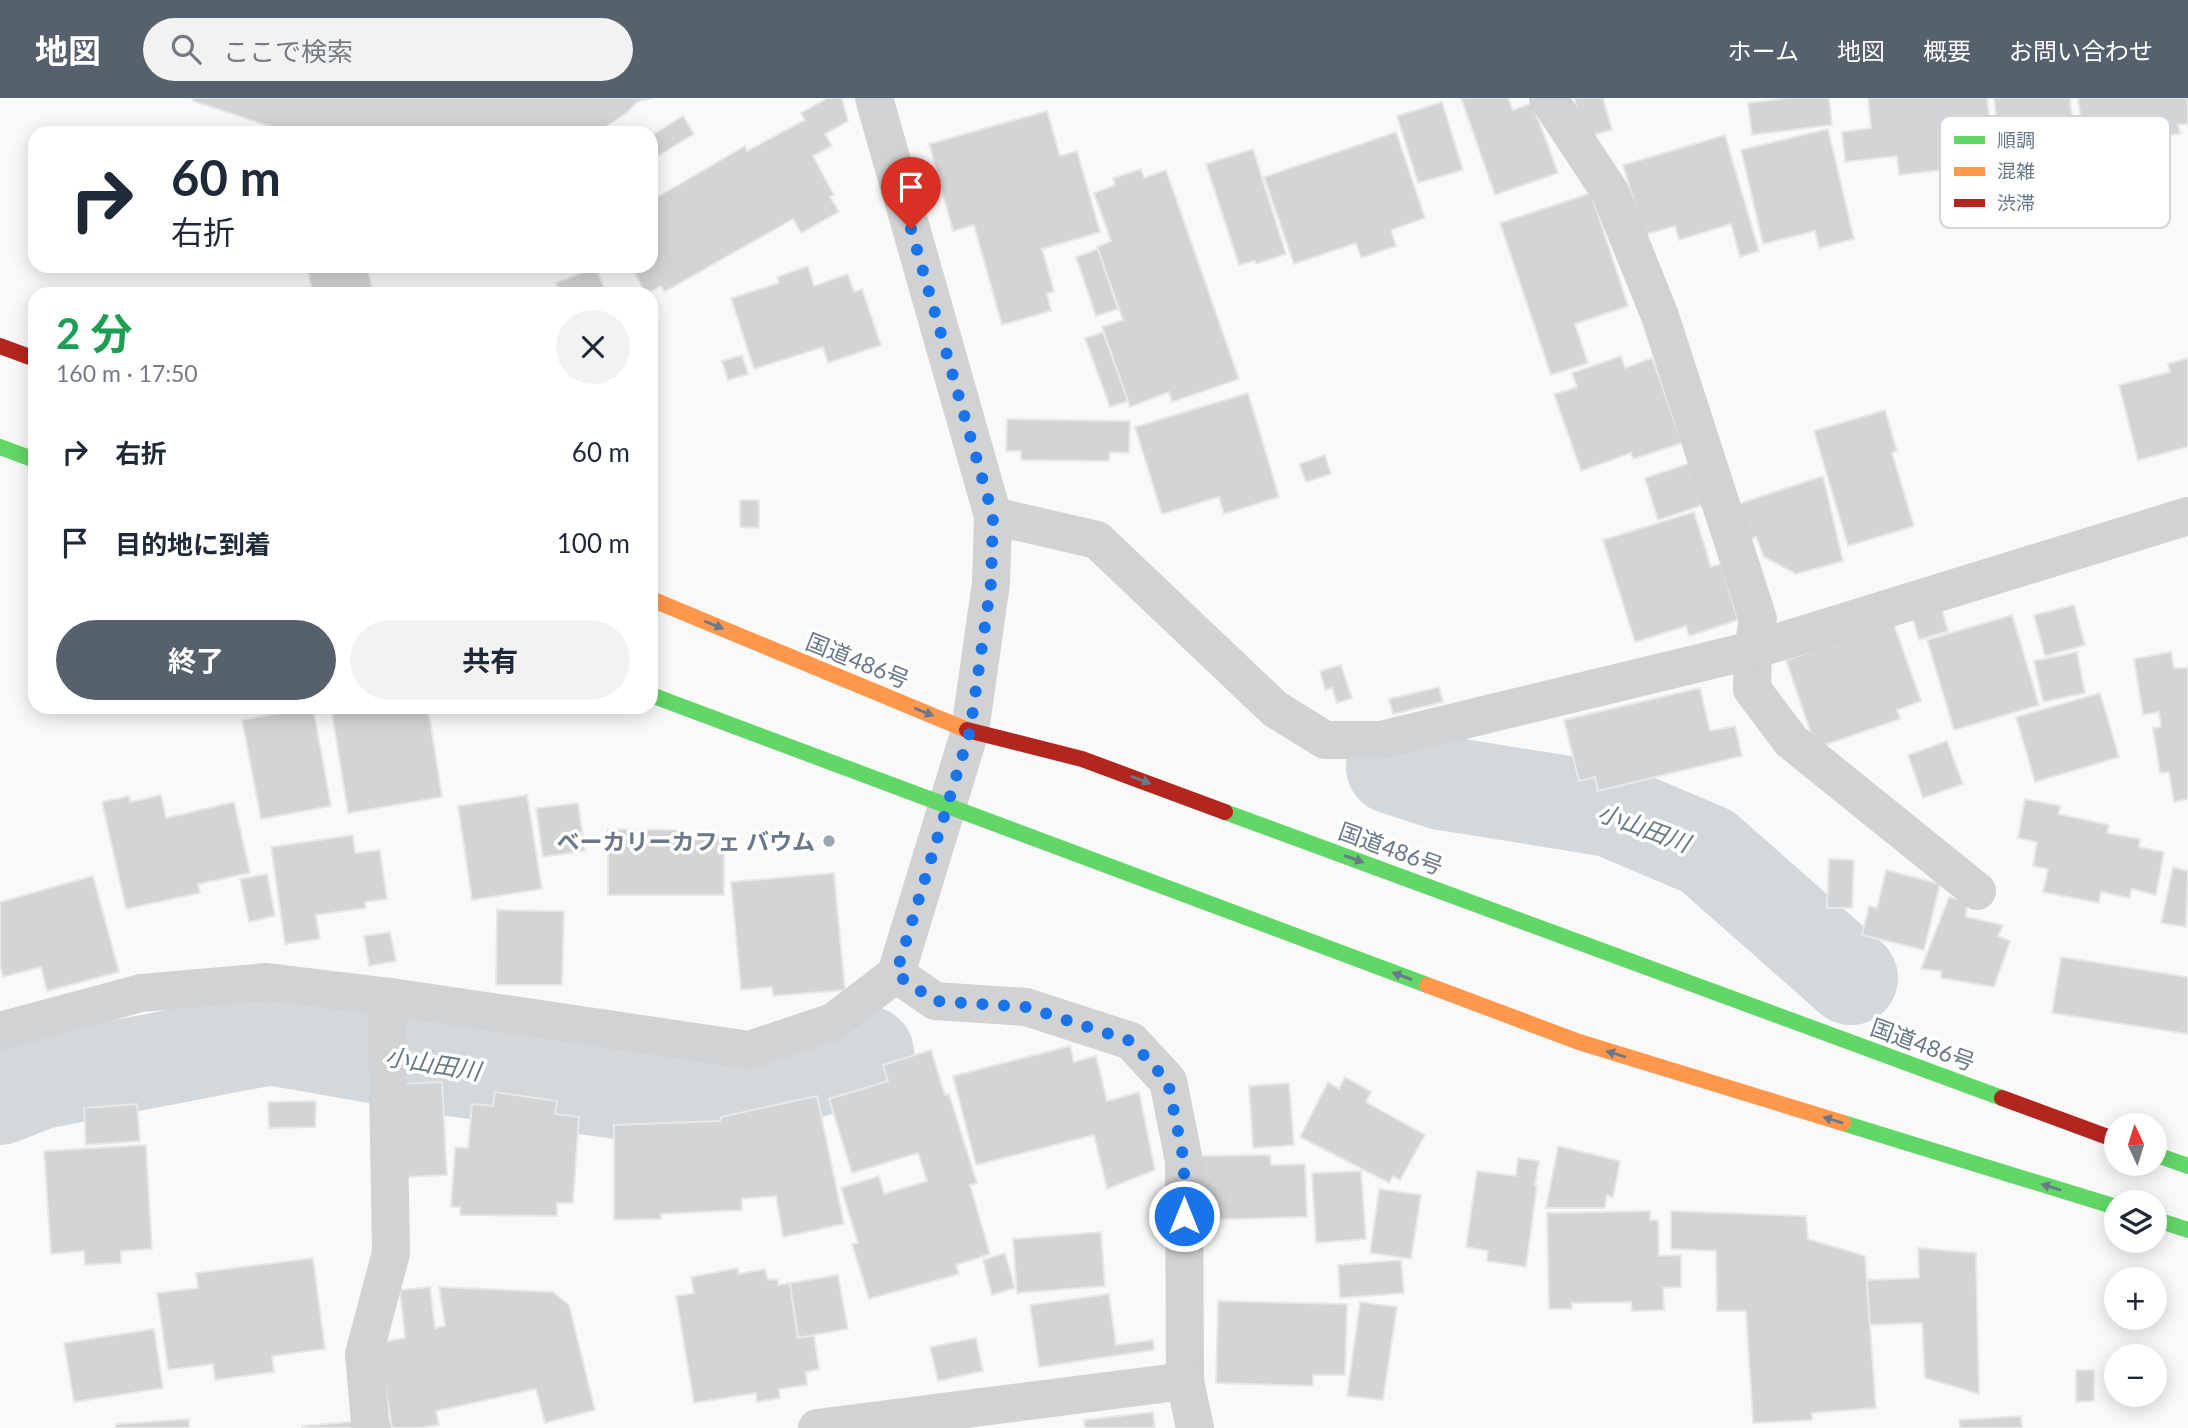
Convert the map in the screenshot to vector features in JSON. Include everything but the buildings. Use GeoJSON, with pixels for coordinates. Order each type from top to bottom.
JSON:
{"type":"FeatureCollection","features":[{"type":"Feature","properties":{"kind":"highway"},"geometry":{"type":"LineString","coordinates":[[0,346],[28,356]]}},
{"type":"Feature","properties":{"kind":"highway"},"geometry":{"type":"LineString","coordinates":[[0,447],[28,457]]}},
{"type":"Feature","properties":{"kind":"highway","name":"国道486号"},"geometry":{"type":"LineString","coordinates":[[658,602],[970,731],[1082,759],[2104,1136]]}},
{"type":"Feature","properties":{"kind":"highway"},"geometry":{"type":"LineString","coordinates":[[658,698],[1579,1042],[2104,1203]]}},
{"type":"Feature","properties":{"kind":"highway"},"geometry":{"type":"LineString","coordinates":[[2167,1159],[2188,1166]]}},
{"type":"Feature","properties":{"kind":"highway"},"geometry":{"type":"LineString","coordinates":[[2167,1223],[2188,1230]]}},
{"type":"Feature","properties":{"kind":"street"},"geometry":{"type":"LineString","coordinates":[[0,1031],[141,993],[267,982],[389,1010],[749,1050],[833,1022],[896,974],[970,731],[991,583],[993,516],[874,98]]}},
{"type":"Feature","properties":{"kind":"street"},"geometry":{"type":"LineString","coordinates":[[1548,98],[1610,192],[1660,316],[1758,619],[1753,650],[1752,689],[1791,741],[1976,891]]}},
{"type":"Feature","properties":{"kind":"street"},"geometry":{"type":"LineString","coordinates":[[993,516],[1097,540],[1275,709],[1325,740],[1381,740],[1753,650],[2188,516]]}},
{"type":"Feature","properties":{"kind":"street"},"geometry":{"type":"LineString","coordinates":[[896,974],[935,1001],[1026,1007],[1131,1041],[1168,1082],[1184,1161],[1185,1381],[1195,1428]]}},
{"type":"Feature","properties":{"kind":"street"},"geometry":{"type":"LineString","coordinates":[[372,1428],[364,1354],[391,1254],[389,1010]]}},
{"type":"Feature","properties":{"kind":"street"},"geometry":{"type":"LineString","coordinates":[[824,1428],[1185,1381]]}},
{"type":"Feature","properties":{"kind":"waterway","name":"小山田川"},"geometry":{"type":"LineString","coordinates":[[1393,767],[1442,783],[1610,810],[1707,851],[1851,978]]}},
{"type":"Feature","properties":{"kind":"waterway","name":"小山田川"},"geometry":{"type":"LineString","coordinates":[[0,1098],[41,1082],[270,1038],[429,1066],[617,1092],[733,1097],[867,1053]]}},
{"type":"Feature","properties":{"kind":"traffic: fast"},"geometry":{"type":"LineString","coordinates":[[0,447],[28,457]]}},
{"type":"Feature","properties":{"kind":"traffic: fast"},"geometry":{"type":"LineString","coordinates":[[658,698],[1427,985]]}},
{"type":"Feature","properties":{"kind":"traffic: fast"},"geometry":{"type":"LineString","coordinates":[[1225,812],[2002,1098]]}},
{"type":"Feature","properties":{"kind":"traffic: fast"},"geometry":{"type":"LineString","coordinates":[[1843,1123],[2104,1203]]}},
{"type":"Feature","properties":{"kind":"traffic: fast"},"geometry":{"type":"LineString","coordinates":[[2167,1159],[2188,1166]]}},
{"type":"Feature","properties":{"kind":"traffic: fast"},"geometry":{"type":"LineString","coordinates":[[2167,1223],[2188,1230]]}},
{"type":"Feature","properties":{"kind":"traffic: slow"},"geometry":{"type":"LineString","coordinates":[[658,602],[967,730]]}},
{"type":"Feature","properties":{"kind":"traffic: slow"},"geometry":{"type":"LineString","coordinates":[[1427,985],[1579,1042],[1843,1123]]}},
{"type":"Feature","properties":{"kind":"traffic: jam"},"geometry":{"type":"LineString","coordinates":[[0,346],[28,356]]}},
{"type":"Feature","properties":{"kind":"traffic: jam"},"geometry":{"type":"LineString","coordinates":[[967,730],[1082,759],[1225,812]]}},
{"type":"Feature","properties":{"kind":"traffic: jam"},"geometry":{"type":"LineString","coordinates":[[2002,1098],[2104,1136]]}},
{"type":"Feature","properties":{"kind":"place","name":"ベーカリーカフェ バウム"},"geometry":{"type":"Point","coordinates":[829,841]}},
{"type":"Feature","properties":{"kind":"route"},"geometry":{"type":"LineString","coordinates":[[911,229],[993,516],[991,583],[970,731],[896,974],[935,1001],[1026,1007],[1131,1041],[1168,1082],[1184,1161],[1184,1216]]}}]}
